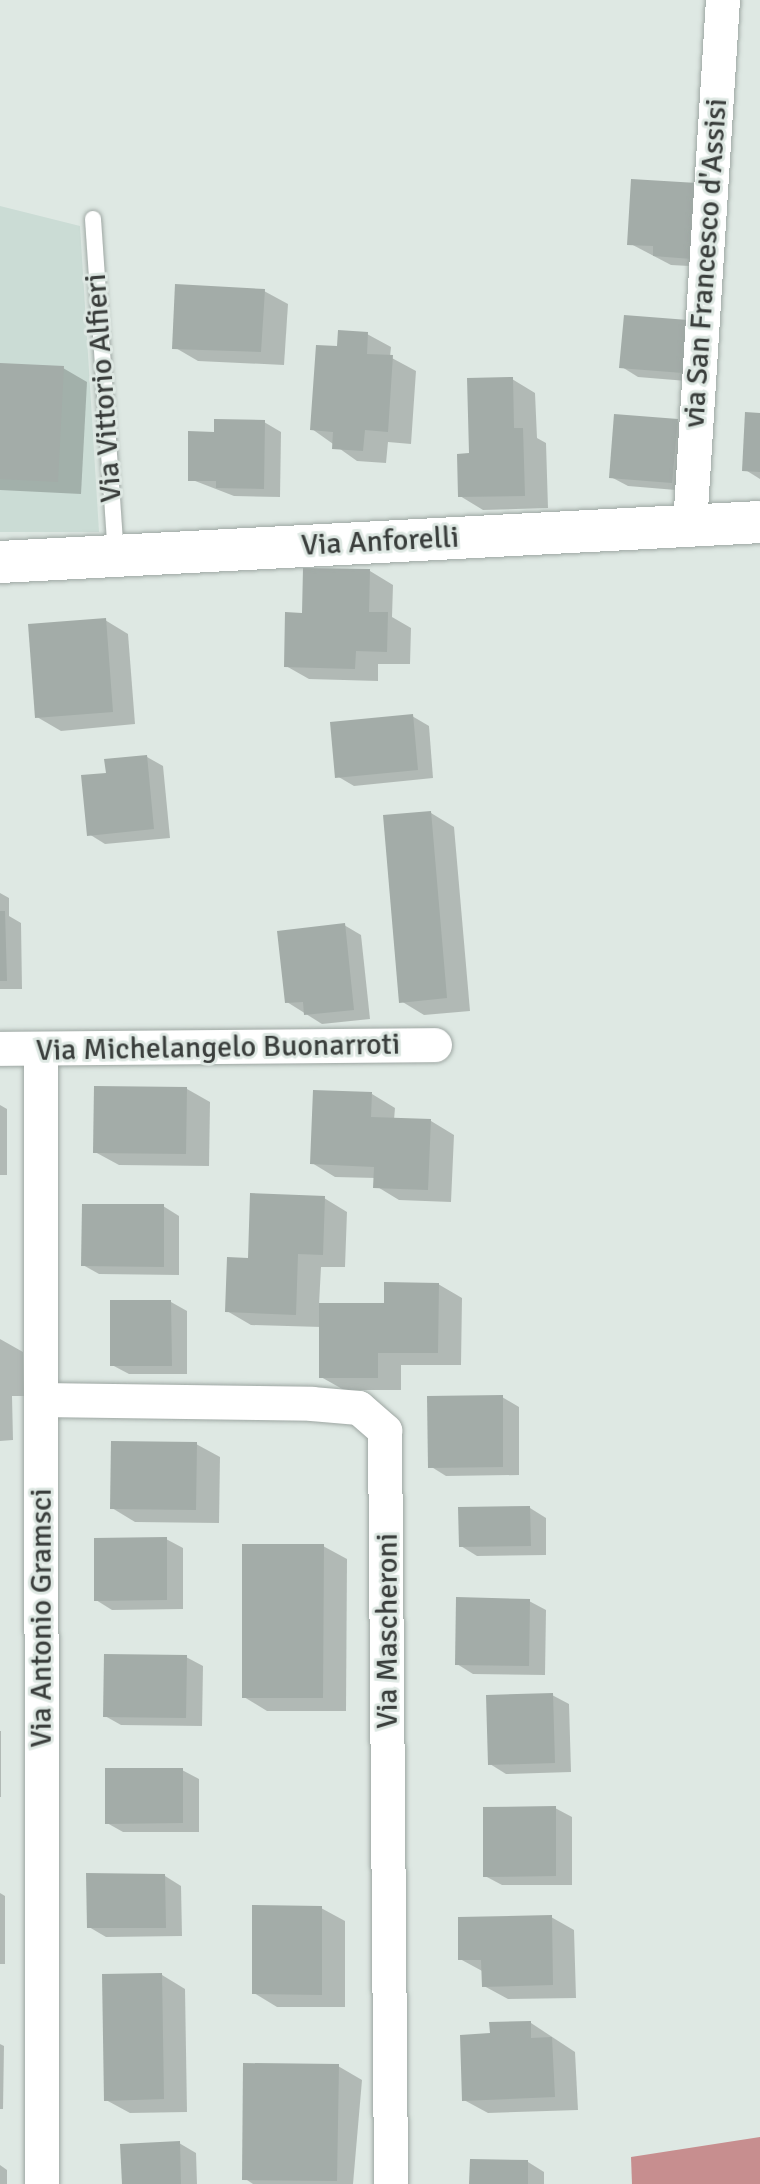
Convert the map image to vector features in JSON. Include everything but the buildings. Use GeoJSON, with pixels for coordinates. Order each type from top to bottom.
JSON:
{"type":"FeatureCollection","features":[{"type":"Feature","properties":{"kind":"street","name":"via San Francesco d'Assisi"},"geometry":{"type":"LineString","coordinates":[[690,526],[723,0]]}},
{"type":"Feature","properties":{"kind":"street","name":"Via Anforelli"},"geometry":{"type":"LineString","coordinates":[[0,562],[760,522]]}},
{"type":"Feature","properties":{"kind":"street","name":"Via Michelangelo Buonarroti"},"geometry":{"type":"LineString","coordinates":[[0,1049],[435,1045]]}},
{"type":"Feature","properties":{"kind":"street","name":"Via Antonio Gramsci"},"geometry":{"type":"LineString","coordinates":[[41,1051],[42,2184]]}},
{"type":"Feature","properties":{"kind":"street","name":"Via Mascheroni"},"geometry":{"type":"LineString","coordinates":[[41,1400],[359,1408],[385,1431],[391,2184]]}},
{"type":"Feature","properties":{"kind":"lane","name":"Via Vittorio Alfieri"},"geometry":{"type":"LineString","coordinates":[[93,219],[116,556]]}},
{"type":"Feature","properties":{"kind":"shaded area"},"geometry":{"type":"Polygon","coordinates":[[[0,206],[80,226],[99,532],[0,532],[0,206]]]}},
{"type":"Feature","properties":{"kind":"shaded area"},"geometry":{"type":"Polygon","coordinates":[[[760,2137],[760,2184],[632,2184],[631,2157],[760,2137]]]}}]}
